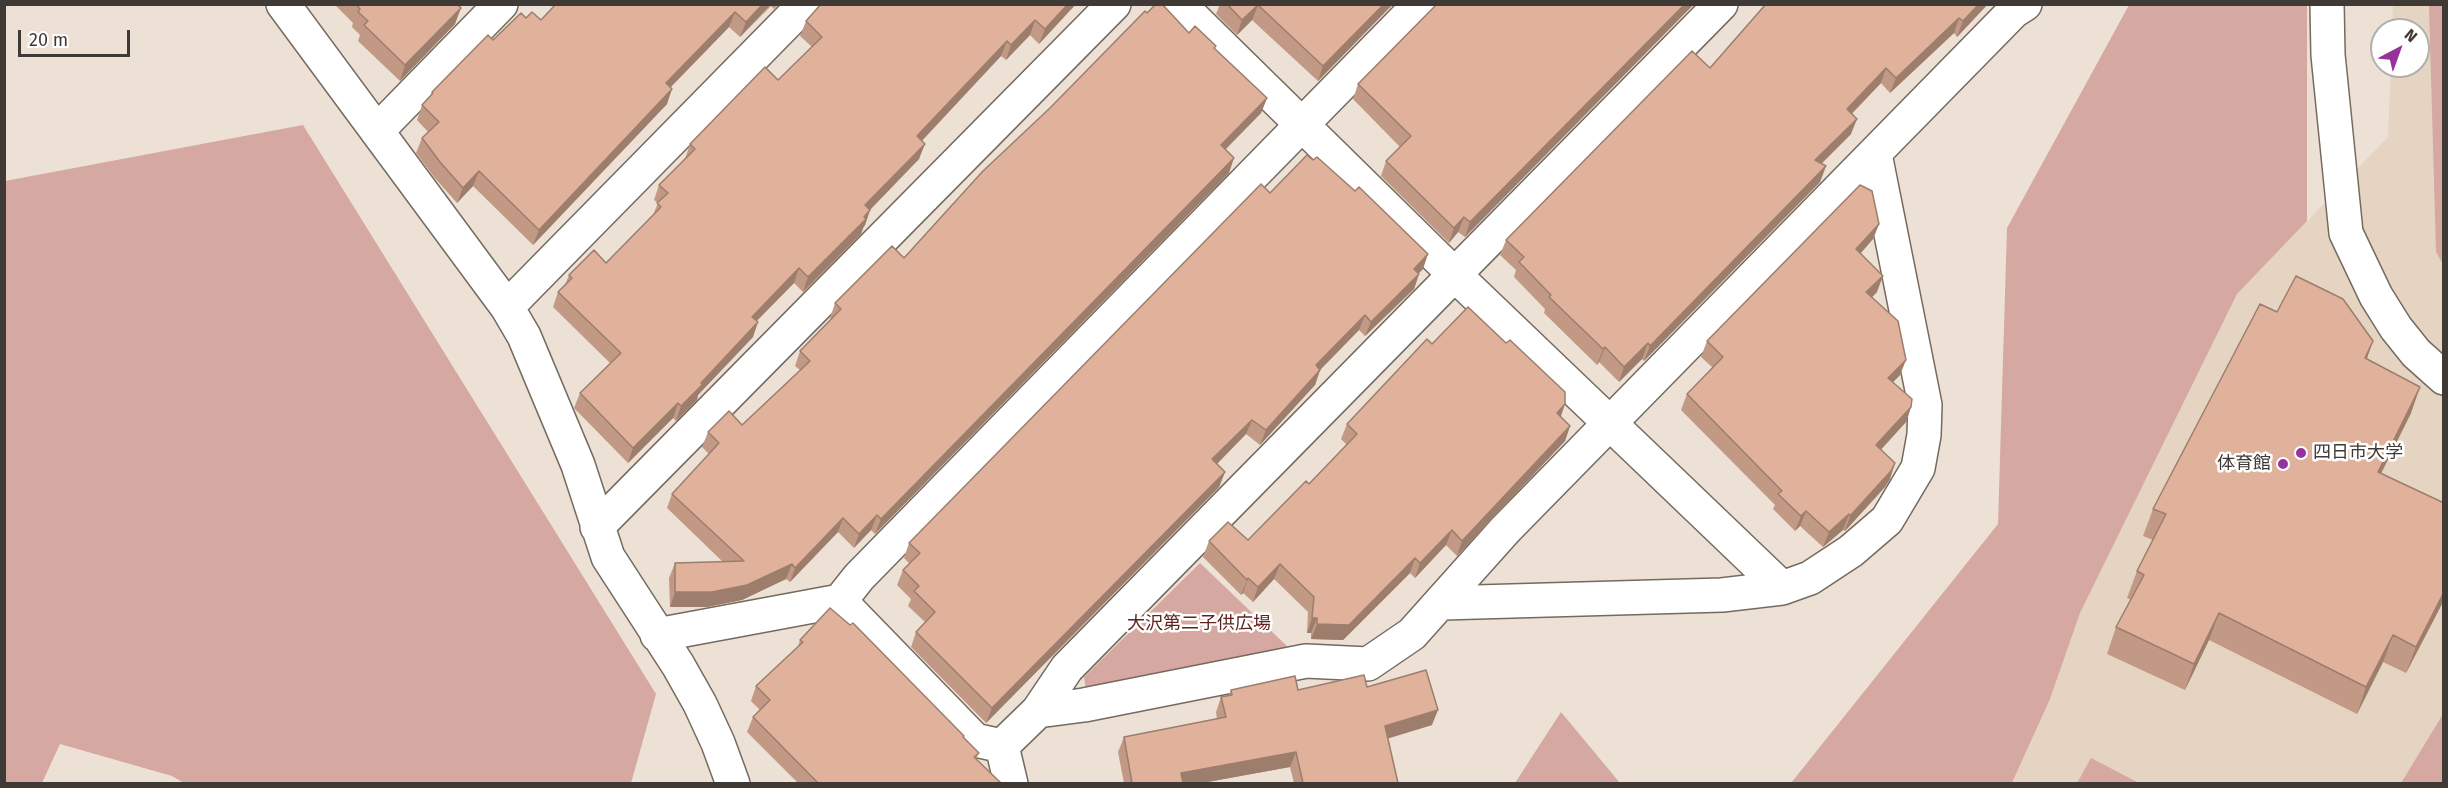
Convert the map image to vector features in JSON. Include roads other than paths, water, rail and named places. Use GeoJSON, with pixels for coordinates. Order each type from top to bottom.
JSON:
{"type":"FeatureCollection","features":[{"type":"Feature","properties":{"kind":"street"},"geometry":{"type":"LineString","coordinates":[[283,4],[507,307],[524,336],[573,454],[608,557],[678,664],[700,704],[733,783]]}},
{"type":"Feature","properties":{"kind":"street"},"geometry":{"type":"LineString","coordinates":[[376,131],[501,4]]}},
{"type":"Feature","properties":{"kind":"street"},"geometry":{"type":"LineString","coordinates":[[507,307],[806,4]]}},
{"type":"Feature","properties":{"kind":"street"},"geometry":{"type":"LineString","coordinates":[[597,527],[1114,4]]}},
{"type":"Feature","properties":{"kind":"street"},"geometry":{"type":"LineString","coordinates":[[1179,4],[1304,124],[1455,275],[1782,588]]}},
{"type":"Feature","properties":{"kind":"street"},"geometry":{"type":"LineString","coordinates":[[657,635],[840,601],[859,577],[1420,4]]}},
{"type":"Feature","properties":{"kind":"street"},"geometry":{"type":"LineString","coordinates":[[1002,746],[1038,711],[1067,668],[1720,4]]}},
{"type":"Feature","properties":{"kind":"street"},"geometry":{"type":"LineString","coordinates":[[1038,711],[1084,705],[1306,661],[1368,664],[1412,634],[1505,530],[2014,11],[2025,4]]}},
{"type":"Feature","properties":{"kind":"street"},"geometry":{"type":"LineString","coordinates":[[2327,4],[2328,55],[2346,233],[2371,287],[2396,328],[2416,353],[2444,378]]}},
{"type":"Feature","properties":{"kind":"street"},"geometry":{"type":"LineString","coordinates":[[1442,603],[1722,595],[1782,588],[1810,578],[1851,551],[1887,520],[1918,468],[1924,435],[1925,405],[1875,154]]}},
{"type":"Feature","properties":{"kind":"street"},"geometry":{"type":"LineString","coordinates":[[840,601],[975,740],[1002,746]]}},
{"type":"Feature","properties":{"kind":"street"},"geometry":{"type":"LineString","coordinates":[[1002,746],[1011,783]]}},
{"type":"Feature","properties":{"kind":"place","name":"四日市大学"},"geometry":{"type":"Point","coordinates":[2301,453]}},
{"type":"Feature","properties":{"kind":"place","name":"体育館"},"geometry":{"type":"Point","coordinates":[2283,464]}},
{"type":"Feature","properties":{"kind":"park label","name":"大沢第二子供広場"},"geometry":{"type":"Point","coordinates":[1199,624]}}]}
